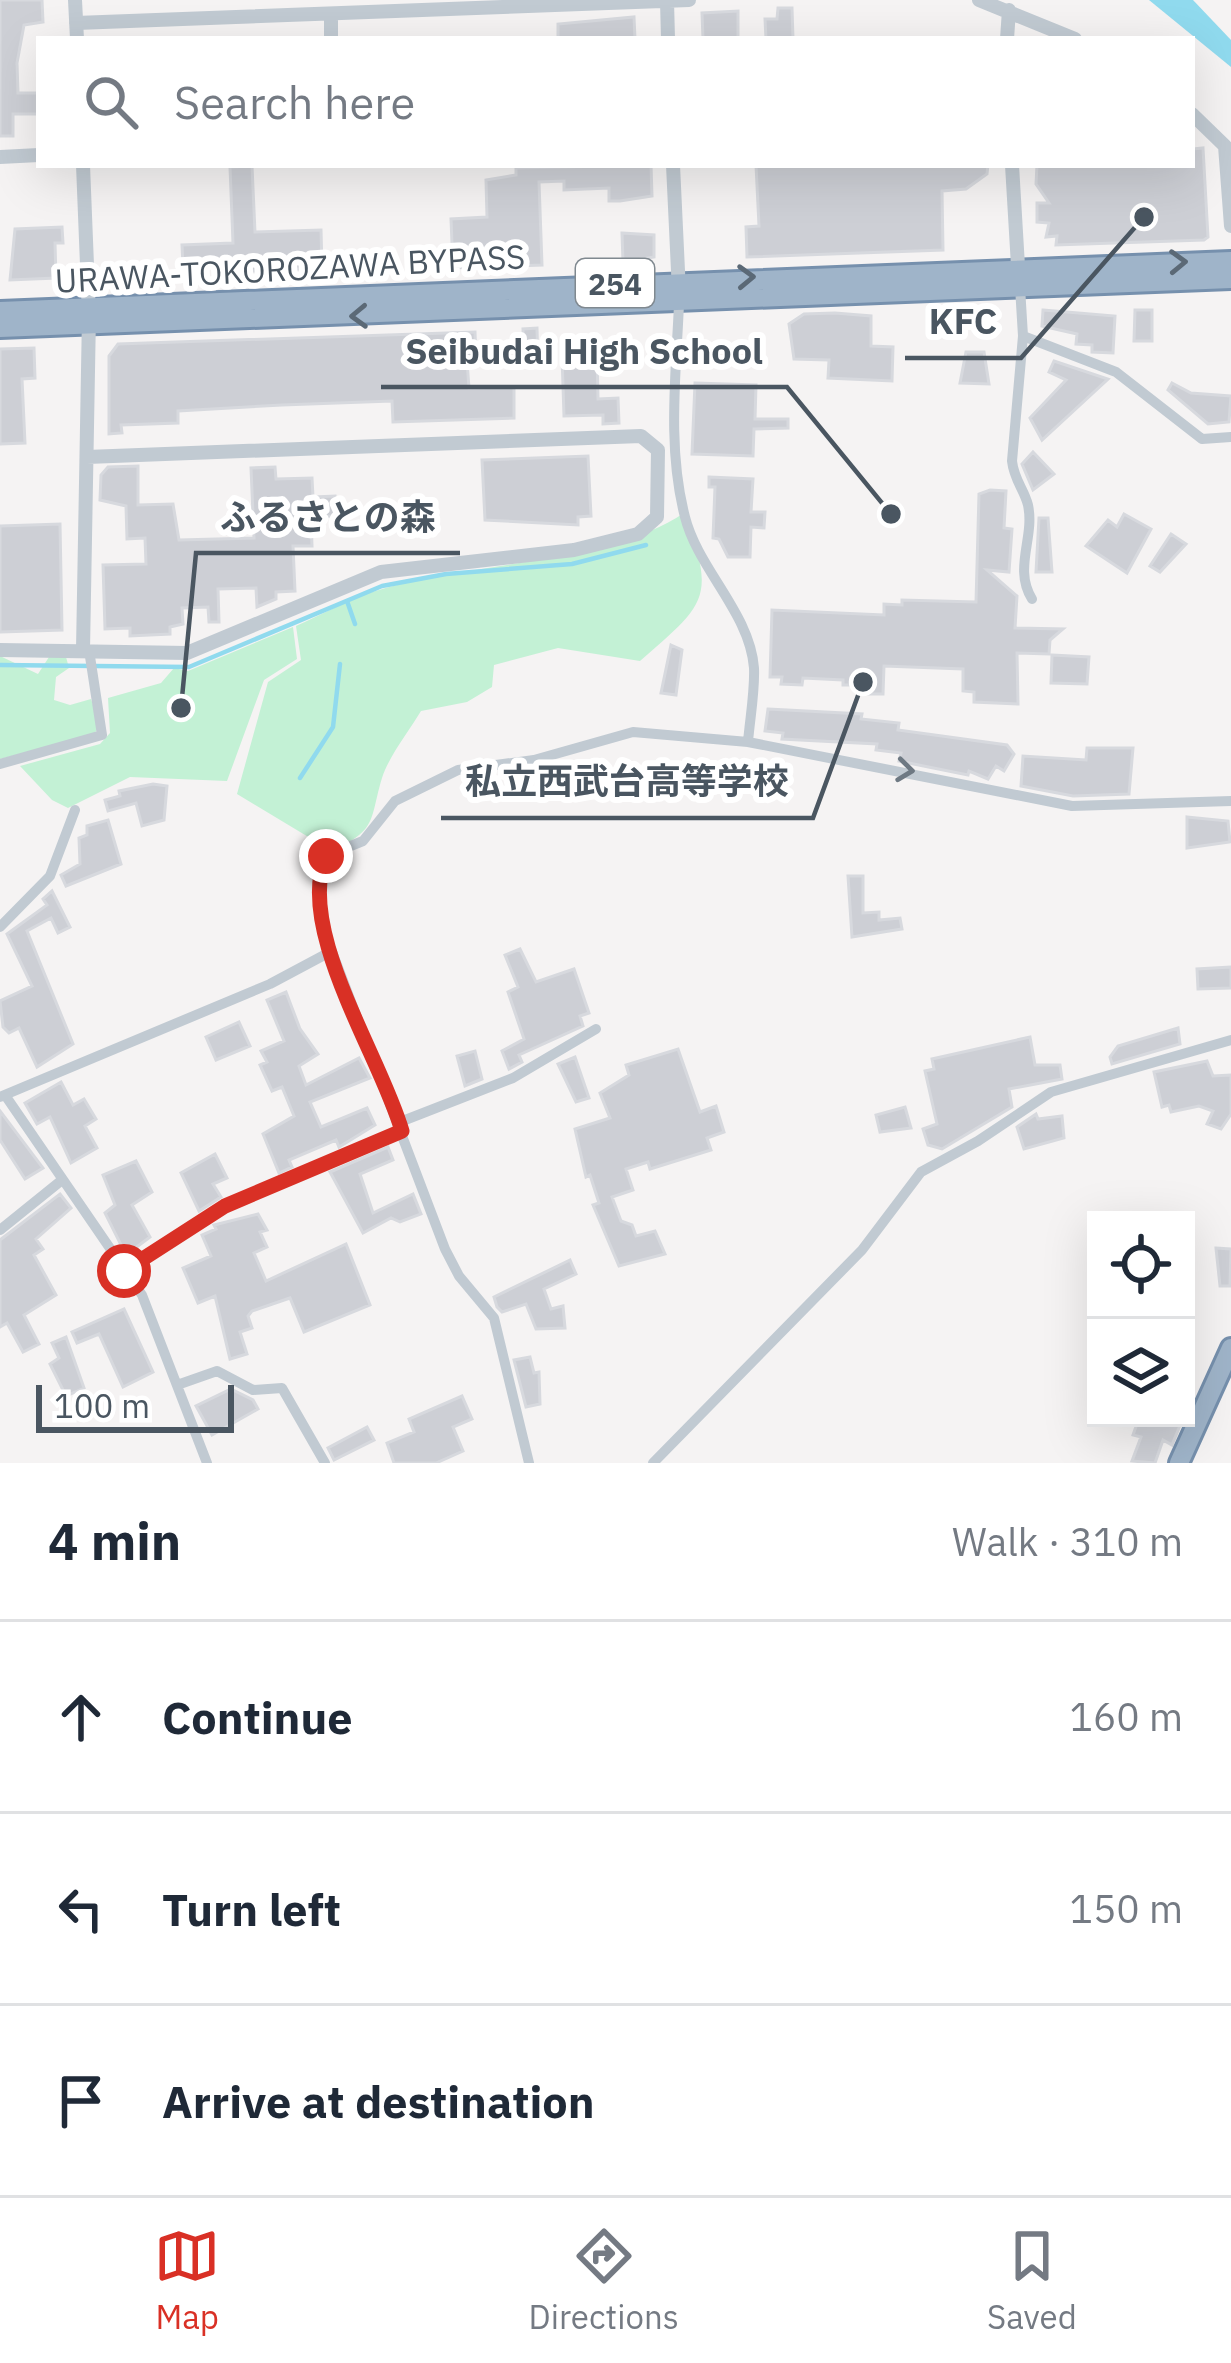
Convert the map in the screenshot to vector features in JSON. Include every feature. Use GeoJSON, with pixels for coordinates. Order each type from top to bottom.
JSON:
{"type":"FeatureCollection","features":[{"type":"Feature","properties":{"kind":"highway","name":"URAWA-TOKOROZAWA BYPASS"},"geometry":{"type":"LineString","coordinates":[[0,328],[89,316],[678,280],[1231,261]]}},
{"type":"Feature","properties":{"kind":"highway","name":"URAWA-TOKOROZAWA BYPASS"},"geometry":{"type":"LineString","coordinates":[[0,311],[89,316],[679,304],[1231,279]]}},
{"type":"Feature","properties":{"kind":"highway"},"geometry":{"type":"LineString","coordinates":[[1179,1463],[1231,1348]]}},
{"type":"Feature","properties":{"kind":"street"},"geometry":{"type":"LineString","coordinates":[[75,0],[76,31],[331,14],[689,0]]}},
{"type":"Feature","properties":{"kind":"street"},"geometry":{"type":"LineString","coordinates":[[979,0],[1068,36]]}},
{"type":"Feature","properties":{"kind":"street"},"geometry":{"type":"LineString","coordinates":[[667,1],[668,36]]}},
{"type":"Feature","properties":{"kind":"street"},"geometry":{"type":"LineString","coordinates":[[1007,36],[1009,10]]}},
{"type":"Feature","properties":{"kind":"street"},"geometry":{"type":"LineString","coordinates":[[331,14],[331,36]]}},
{"type":"Feature","properties":{"kind":"street"},"geometry":{"type":"LineString","coordinates":[[1195,117],[1226,146],[1231,226]]}},
{"type":"Feature","properties":{"kind":"street"},"geometry":{"type":"LineString","coordinates":[[0,157],[36,155]]}},
{"type":"Feature","properties":{"kind":"street"},"geometry":{"type":"LineString","coordinates":[[0,764],[102,735],[89,657],[89,316],[83,168]]}},
{"type":"Feature","properties":{"kind":"street"},"geometry":{"type":"LineString","coordinates":[[673,168],[679,304],[677,468],[691,537],[749,645],[754,667],[748,742]]}},
{"type":"Feature","properties":{"kind":"street"},"geometry":{"type":"LineString","coordinates":[[1012,168],[1023,336],[1012,461],[1014,481],[1028,505],[1022,583],[1032,599]]}},
{"type":"Feature","properties":{"kind":"street"},"geometry":{"type":"LineString","coordinates":[[1023,336],[1116,372],[1202,439],[1231,436]]}},
{"type":"Feature","properties":{"kind":"street"},"geometry":{"type":"LineString","coordinates":[[0,650],[89,657],[187,652],[381,572],[574,550],[638,534],[657,517],[658,451],[641,436],[87,457]]}},
{"type":"Feature","properties":{"kind":"street"},"geometry":{"type":"LineString","coordinates":[[529,1463],[494,1318],[459,1276],[445,1249],[330,952],[320,907],[320,869],[326,856],[363,841],[406,794],[458,770],[534,760],[633,732],[748,742],[932,774],[1055,803],[1231,801]]}},
{"type":"Feature","properties":{"kind":"street"},"geometry":{"type":"LineString","coordinates":[[0,927],[50,877],[75,810]]}},
{"type":"Feature","properties":{"kind":"street"},"geometry":{"type":"LineString","coordinates":[[207,1463],[142,1295],[4,1098],[330,952]]}},
{"type":"Feature","properties":{"kind":"street"},"geometry":{"type":"LineString","coordinates":[[124,1271],[225,1206],[513,1078],[596,1029]]}},
{"type":"Feature","properties":{"kind":"street"},"geometry":{"type":"LineString","coordinates":[[652,1463],[862,1250],[921,1172],[1051,1093],[1231,1040]]}},
{"type":"Feature","properties":{"kind":"street"},"geometry":{"type":"LineString","coordinates":[[0,1230],[62,1180]]}},
{"type":"Feature","properties":{"kind":"street"},"geometry":{"type":"LineString","coordinates":[[180,1384],[217,1371],[253,1390],[282,1388],[325,1463]]}},
{"type":"Feature","properties":{"kind":"green space"},"geometry":{"type":"Polygon","coordinates":[[[684,513],[700,564],[699,598],[679,626],[640,661],[558,648],[494,665],[492,687],[467,702],[421,711],[385,770],[370,822],[357,837],[330,850],[237,794],[268,682],[301,660],[296,626],[372,592],[618,542],[684,513]]]}},
{"type":"Feature","properties":{"kind":"green space"},"geometry":{"type":"Polygon","coordinates":[[[293,627],[297,659],[264,680],[227,781],[130,777],[68,808],[52,800],[20,766],[100,744],[110,733],[108,698],[161,683],[174,668],[188,671],[293,627]]]}},
{"type":"Feature","properties":{"kind":"green space"},"geometry":{"type":"Polygon","coordinates":[[[0,656],[38,674],[49,657],[66,657],[69,668],[56,677],[54,700],[70,705],[91,699],[100,726],[93,735],[0,759],[0,656]]]}},
{"type":"Feature","properties":{"kind":"water"},"geometry":{"type":"Polygon","coordinates":[[[1149,0],[1193,0],[1231,40],[1231,67],[1149,0]]]}},
{"type":"Feature","properties":{"kind":"building"},"geometry":{"type":"Polygon","coordinates":[[[0,0],[42,0],[43,22],[24,25],[17,63],[18,93],[36,93],[36,114],[13,114],[13,136],[0,136],[0,0]]]}},
{"type":"Feature","properties":{"kind":"building"},"geometry":{"type":"Polygon","coordinates":[[[778,8],[792,8],[793,36],[766,36],[765,19],[777,19],[778,8]]]}},
{"type":"Feature","properties":{"kind":"building"},"geometry":{"type":"Polygon","coordinates":[[[738,11],[738,36],[703,36],[702,13],[738,11]]]}},
{"type":"Feature","properties":{"kind":"building"},"geometry":{"type":"Polygon","coordinates":[[[634,17],[635,36],[558,36],[558,24],[634,17]]]}},
{"type":"Feature","properties":{"kind":"building"},"geometry":{"type":"Polygon","coordinates":[[[1203,148],[1208,237],[1204,240],[1056,245],[1057,236],[1046,237],[1049,223],[1037,222],[1037,203],[1049,203],[1036,184],[1037,168],[1195,168],[1195,149],[1203,148]]]}},
{"type":"Feature","properties":{"kind":"building"},"geometry":{"type":"Polygon","coordinates":[[[230,168],[252,168],[255,232],[321,230],[322,268],[234,272],[234,264],[183,266],[182,245],[233,243],[230,168]]]}},
{"type":"Feature","properties":{"kind":"building"},"geometry":{"type":"Polygon","coordinates":[[[516,168],[651,168],[652,196],[609,201],[609,188],[564,190],[564,181],[539,182],[542,265],[453,268],[451,219],[487,217],[486,180],[516,175],[516,168]]]}},
{"type":"Feature","properties":{"kind":"building"},"geometry":{"type":"Polygon","coordinates":[[[756,168],[988,168],[987,174],[966,189],[942,191],[943,250],[747,257],[746,227],[759,226],[756,168]]]}},
{"type":"Feature","properties":{"kind":"building"},"geometry":{"type":"Polygon","coordinates":[[[62,227],[63,243],[55,243],[56,278],[10,280],[15,229],[62,227]]]}},
{"type":"Feature","properties":{"kind":"building"},"geometry":{"type":"Polygon","coordinates":[[[622,233],[654,235],[654,257],[623,262],[622,233]]]}},
{"type":"Feature","properties":{"kind":"building"},"geometry":{"type":"Polygon","coordinates":[[[1043,310],[1115,316],[1113,353],[1092,352],[1092,345],[1076,344],[1077,334],[1042,326],[1043,310]]]}},
{"type":"Feature","properties":{"kind":"building"},"geometry":{"type":"Polygon","coordinates":[[[1135,310],[1152,310],[1152,341],[1134,341],[1135,310]]]}},
{"type":"Feature","properties":{"kind":"building"},"geometry":{"type":"Polygon","coordinates":[[[804,314],[871,316],[871,346],[893,347],[892,381],[828,378],[829,360],[794,359],[789,324],[804,314]]]}},
{"type":"Feature","properties":{"kind":"building"},"geometry":{"type":"Polygon","coordinates":[[[537,328],[538,365],[524,365],[523,329],[537,328]]]}},
{"type":"Feature","properties":{"kind":"building"},"geometry":{"type":"Polygon","coordinates":[[[475,332],[476,360],[467,361],[469,388],[514,387],[514,418],[393,422],[392,401],[282,405],[178,411],[178,423],[121,425],[122,433],[109,434],[109,356],[118,344],[475,332]]]}},
{"type":"Feature","properties":{"kind":"building"},"geometry":{"type":"Polygon","coordinates":[[[34,348],[35,378],[22,379],[25,443],[0,444],[0,349],[34,348]]]}},
{"type":"Feature","properties":{"kind":"building"},"geometry":{"type":"Polygon","coordinates":[[[966,352],[984,352],[989,384],[960,383],[966,352]]]}},
{"type":"Feature","properties":{"kind":"building"},"geometry":{"type":"Polygon","coordinates":[[[597,355],[598,399],[618,398],[619,423],[603,424],[603,415],[564,416],[562,356],[597,355]]]}},
{"type":"Feature","properties":{"kind":"building"},"geometry":{"type":"Polygon","coordinates":[[[1054,361],[1108,379],[1042,440],[1030,418],[1066,380],[1049,372],[1054,361]]]}},
{"type":"Feature","properties":{"kind":"building"},"geometry":{"type":"Polygon","coordinates":[[[695,383],[756,385],[755,419],[788,419],[788,428],[754,429],[753,456],[692,454],[695,383]]]}},
{"type":"Feature","properties":{"kind":"building"},"geometry":{"type":"Polygon","coordinates":[[[1172,383],[1191,393],[1231,396],[1229,422],[1208,424],[1168,390],[1172,383]]]}},
{"type":"Feature","properties":{"kind":"building"},"geometry":{"type":"Polygon","coordinates":[[[1033,452],[1054,474],[1033,490],[1022,464],[1033,452]]]}},
{"type":"Feature","properties":{"kind":"building"},"geometry":{"type":"Polygon","coordinates":[[[588,456],[591,516],[578,517],[578,525],[485,520],[482,460],[588,456]]]}},
{"type":"Feature","properties":{"kind":"building"},"geometry":{"type":"Polygon","coordinates":[[[138,466],[138,505],[173,504],[179,540],[254,538],[251,468],[275,467],[276,479],[312,478],[313,497],[335,496],[335,516],[311,517],[312,546],[293,546],[295,591],[276,592],[276,599],[257,607],[256,588],[218,589],[219,622],[209,622],[208,607],[182,608],[183,624],[170,627],[170,634],[130,636],[130,628],[105,629],[103,565],[146,564],[145,538],[127,539],[126,506],[100,500],[101,475],[108,467],[138,466]]]}},
{"type":"Feature","properties":{"kind":"building"},"geometry":{"type":"Polygon","coordinates":[[[709,477],[753,479],[751,512],[765,512],[764,528],[751,527],[750,557],[728,557],[719,539],[713,538],[715,487],[709,487],[709,477]]]}},
{"type":"Feature","properties":{"kind":"building"},"geometry":{"type":"Polygon","coordinates":[[[1006,491],[1004,528],[1012,529],[1009,572],[987,570],[1017,596],[1015,628],[1063,629],[1050,640],[1049,654],[1017,653],[1018,704],[974,702],[974,692],[963,691],[963,669],[884,666],[883,694],[858,694],[856,685],[843,685],[843,680],[803,678],[802,685],[781,684],[782,677],[770,677],[772,610],[884,615],[884,604],[902,605],[902,600],[976,602],[979,494],[1006,491]]]}},
{"type":"Feature","properties":{"kind":"building"},"geometry":{"type":"Polygon","coordinates":[[[1124,514],[1151,529],[1127,573],[1086,546],[1108,520],[1117,527],[1124,514]]]}},
{"type":"Feature","properties":{"kind":"building"},"geometry":{"type":"Polygon","coordinates":[[[1039,518],[1048,518],[1052,572],[1036,572],[1039,518]]]}},
{"type":"Feature","properties":{"kind":"building"},"geometry":{"type":"Polygon","coordinates":[[[60,524],[62,630],[0,632],[0,526],[60,524]]]}},
{"type":"Feature","properties":{"kind":"building"},"geometry":{"type":"Polygon","coordinates":[[[1171,534],[1186,544],[1160,572],[1150,566],[1171,534]]]}},
{"type":"Feature","properties":{"kind":"building"},"geometry":{"type":"Polygon","coordinates":[[[671,645],[682,650],[676,695],[661,693],[671,645]]]}},
{"type":"Feature","properties":{"kind":"building"},"geometry":{"type":"Polygon","coordinates":[[[1052,655],[1089,657],[1087,684],[1051,683],[1052,655]]]}},
{"type":"Feature","properties":{"kind":"building"},"geometry":{"type":"Polygon","coordinates":[[[768,709],[862,714],[861,719],[899,723],[898,730],[1007,745],[1014,754],[1004,771],[996,766],[988,779],[969,771],[968,775],[899,761],[901,753],[876,750],[877,744],[782,739],[783,733],[765,731],[768,709]]]}},
{"type":"Feature","properties":{"kind":"building"},"geometry":{"type":"Polygon","coordinates":[[[1087,748],[1133,748],[1129,794],[1073,796],[1021,786],[1023,756],[1086,760],[1087,748]]]}},
{"type":"Feature","properties":{"kind":"building"},"geometry":{"type":"Polygon","coordinates":[[[167,786],[164,820],[142,826],[136,803],[108,811],[105,800],[120,796],[119,791],[167,786]]]}},
{"type":"Feature","properties":{"kind":"building"},"geometry":{"type":"Polygon","coordinates":[[[1187,817],[1228,821],[1230,842],[1187,848],[1187,817]]]}},
{"type":"Feature","properties":{"kind":"building"},"geometry":{"type":"Polygon","coordinates":[[[108,820],[121,864],[66,886],[61,875],[80,864],[79,838],[87,835],[87,826],[108,820]]]}},
{"type":"Feature","properties":{"kind":"building"},"geometry":{"type":"Polygon","coordinates":[[[848,876],[863,876],[863,913],[879,912],[879,920],[900,918],[902,929],[852,937],[848,876]]]}},
{"type":"Feature","properties":{"kind":"building"},"geometry":{"type":"Polygon","coordinates":[[[52,891],[70,927],[58,933],[51,918],[27,931],[73,1044],[37,1067],[19,1028],[9,1033],[3,1027],[0,1001],[32,986],[7,934],[47,905],[43,899],[52,891]]]}},
{"type":"Feature","properties":{"kind":"building"},"geometry":{"type":"Polygon","coordinates":[[[520,949],[536,982],[574,969],[589,1013],[580,1016],[583,1026],[519,1055],[522,1062],[509,1069],[502,1051],[524,1039],[508,992],[518,987],[505,955],[520,949]]]}},
{"type":"Feature","properties":{"kind":"building"},"geometry":{"type":"Polygon","coordinates":[[[1231,967],[1231,988],[1198,989],[1197,969],[1231,967]]]}},
{"type":"Feature","properties":{"kind":"building"},"geometry":{"type":"Polygon","coordinates":[[[286,992],[300,1029],[318,1054],[299,1066],[306,1085],[359,1058],[370,1078],[310,1102],[321,1127],[367,1108],[375,1125],[339,1147],[336,1140],[289,1160],[292,1167],[279,1173],[263,1134],[294,1116],[282,1087],[272,1091],[260,1065],[267,1062],[261,1051],[284,1041],[267,1000],[286,992]]]}},
{"type":"Feature","properties":{"kind":"building"},"geometry":{"type":"Polygon","coordinates":[[[239,1022],[250,1046],[216,1060],[206,1037],[239,1022]]]}},
{"type":"Feature","properties":{"kind":"building"},"geometry":{"type":"Polygon","coordinates":[[[1178,1028],[1180,1044],[1112,1064],[1110,1057],[1118,1046],[1178,1028]]]}},
{"type":"Feature","properties":{"kind":"building"},"geometry":{"type":"Polygon","coordinates":[[[1030,1037],[1035,1065],[1060,1065],[1062,1079],[1009,1089],[1012,1107],[942,1149],[928,1145],[923,1129],[937,1124],[925,1071],[934,1069],[932,1059],[1030,1037]]]}},
{"type":"Feature","properties":{"kind":"building"},"geometry":{"type":"Polygon","coordinates":[[[678,1049],[700,1112],[716,1106],[724,1132],[707,1138],[711,1150],[650,1169],[648,1162],[626,1169],[633,1190],[612,1197],[621,1221],[632,1225],[636,1236],[655,1231],[665,1254],[619,1266],[593,1205],[599,1203],[590,1175],[586,1177],[575,1129],[610,1118],[600,1093],[629,1075],[626,1065],[678,1049]]]}},
{"type":"Feature","properties":{"kind":"building"},"geometry":{"type":"Polygon","coordinates":[[[475,1051],[482,1079],[465,1086],[457,1056],[475,1051]]]}},
{"type":"Feature","properties":{"kind":"building"},"geometry":{"type":"Polygon","coordinates":[[[575,1057],[589,1098],[576,1102],[558,1064],[575,1057]]]}},
{"type":"Feature","properties":{"kind":"building"},"geometry":{"type":"Polygon","coordinates":[[[1207,1061],[1213,1076],[1231,1075],[1231,1114],[1221,1129],[1207,1124],[1213,1111],[1199,1106],[1171,1112],[1169,1105],[1162,1107],[1154,1072],[1207,1061]]]}},
{"type":"Feature","properties":{"kind":"building"},"geometry":{"type":"Polygon","coordinates":[[[61,1082],[73,1105],[84,1099],[96,1119],[85,1126],[97,1148],[71,1163],[50,1117],[37,1124],[25,1103],[61,1082]]]}},
{"type":"Feature","properties":{"kind":"building"},"geometry":{"type":"Polygon","coordinates":[[[905,1107],[911,1128],[880,1132],[876,1115],[905,1107]]]}},
{"type":"Feature","properties":{"kind":"building"},"geometry":{"type":"Polygon","coordinates":[[[0,1111],[43,1168],[25,1179],[0,1140],[0,1111]]]}},
{"type":"Feature","properties":{"kind":"building"},"geometry":{"type":"Polygon","coordinates":[[[1036,1114],[1038,1119],[1062,1116],[1064,1138],[1024,1149],[1017,1127],[1036,1114]]]}},
{"type":"Feature","properties":{"kind":"building"},"geometry":{"type":"Polygon","coordinates":[[[388,1147],[393,1160],[360,1174],[373,1213],[413,1194],[421,1214],[400,1222],[391,1218],[363,1233],[330,1172],[388,1147]]]}},
{"type":"Feature","properties":{"kind":"building"},"geometry":{"type":"Polygon","coordinates":[[[215,1154],[227,1178],[213,1184],[221,1197],[199,1211],[181,1173],[215,1154]]]}},
{"type":"Feature","properties":{"kind":"building"},"geometry":{"type":"Polygon","coordinates":[[[136,1161],[152,1192],[132,1205],[150,1237],[126,1255],[105,1213],[115,1205],[103,1175],[136,1161]]]}},
{"type":"Feature","properties":{"kind":"building"},"geometry":{"type":"Polygon","coordinates":[[[60,1194],[71,1208],[36,1239],[43,1249],[34,1255],[56,1295],[24,1315],[39,1344],[23,1352],[7,1323],[0,1327],[0,1240],[60,1194]]]}},
{"type":"Feature","properties":{"kind":"building"},"geometry":{"type":"Polygon","coordinates":[[[258,1214],[267,1230],[260,1232],[267,1247],[254,1253],[266,1281],[346,1244],[370,1305],[304,1332],[290,1298],[252,1311],[248,1316],[252,1328],[240,1332],[247,1354],[230,1359],[215,1296],[198,1303],[183,1268],[211,1256],[202,1235],[216,1229],[214,1225],[258,1214]]]}},
{"type":"Feature","properties":{"kind":"building"},"geometry":{"type":"Polygon","coordinates":[[[1216,1248],[1231,1249],[1230,1286],[1220,1286],[1216,1248]]]}},
{"type":"Feature","properties":{"kind":"building"},"geometry":{"type":"Polygon","coordinates":[[[570,1260],[576,1274],[544,1289],[551,1309],[563,1306],[565,1328],[536,1329],[526,1304],[502,1312],[497,1307],[494,1297],[570,1260]]]}},
{"type":"Feature","properties":{"kind":"building"},"geometry":{"type":"Polygon","coordinates":[[[124,1309],[153,1372],[123,1387],[99,1334],[77,1343],[72,1332],[124,1309]]]}},
{"type":"Feature","properties":{"kind":"building"},"geometry":{"type":"Polygon","coordinates":[[[66,1337],[84,1388],[66,1396],[50,1364],[59,1358],[52,1343],[66,1337]]]}},
{"type":"Feature","properties":{"kind":"building"},"geometry":{"type":"Polygon","coordinates":[[[530,1357],[534,1373],[539,1372],[540,1404],[526,1407],[514,1360],[530,1357]]]}},
{"type":"Feature","properties":{"kind":"building"},"geometry":{"type":"Polygon","coordinates":[[[231,1389],[253,1400],[258,1409],[212,1435],[196,1406],[231,1389]]]}},
{"type":"Feature","properties":{"kind":"building"},"geometry":{"type":"Polygon","coordinates":[[[462,1396],[472,1419],[453,1427],[463,1451],[436,1463],[394,1463],[387,1443],[414,1432],[409,1419],[462,1396]]]}},
{"type":"Feature","properties":{"kind":"building"},"geometry":{"type":"Polygon","coordinates":[[[367,1427],[374,1440],[334,1460],[328,1448],[367,1427]]]}},
{"type":"Feature","properties":{"kind":"building"},"geometry":{"type":"Polygon","coordinates":[[[1136,1427],[1179,1427],[1172,1445],[1163,1440],[1155,1463],[1132,1461],[1141,1437],[1133,1435],[1136,1427]]]}},
{"type":"Feature","properties":{"kind":"waterway"},"geometry":{"type":"LineString","coordinates":[[0,665],[189,667],[382,586],[446,574],[572,564],[646,545]]}},
{"type":"Feature","properties":{"kind":"waterway"},"geometry":{"type":"LineString","coordinates":[[347,601],[355,624]]}},
{"type":"Feature","properties":{"kind":"waterway"},"geometry":{"type":"LineString","coordinates":[[300,778],[333,727],[340,664]]}},
{"type":"Feature","properties":{"kind":"place","name":"KFC"},"geometry":{"type":"Point","coordinates":[1144,217]}},
{"type":"Feature","properties":{"kind":"place","name":"Seibudai High School"},"geometry":{"type":"Point","coordinates":[891,514]}},
{"type":"Feature","properties":{"kind":"place","name":"私立西武台高等学校"},"geometry":{"type":"Point","coordinates":[863,682]}},
{"type":"Feature","properties":{"kind":"place","name":"ふるさとの森"},"geometry":{"type":"Point","coordinates":[181,708]}},
{"type":"Feature","properties":{"kind":"route"},"geometry":{"type":"LineString","coordinates":[[124,1271],[225,1206],[402,1131],[323,928],[320,869],[326,856]]}}]}
